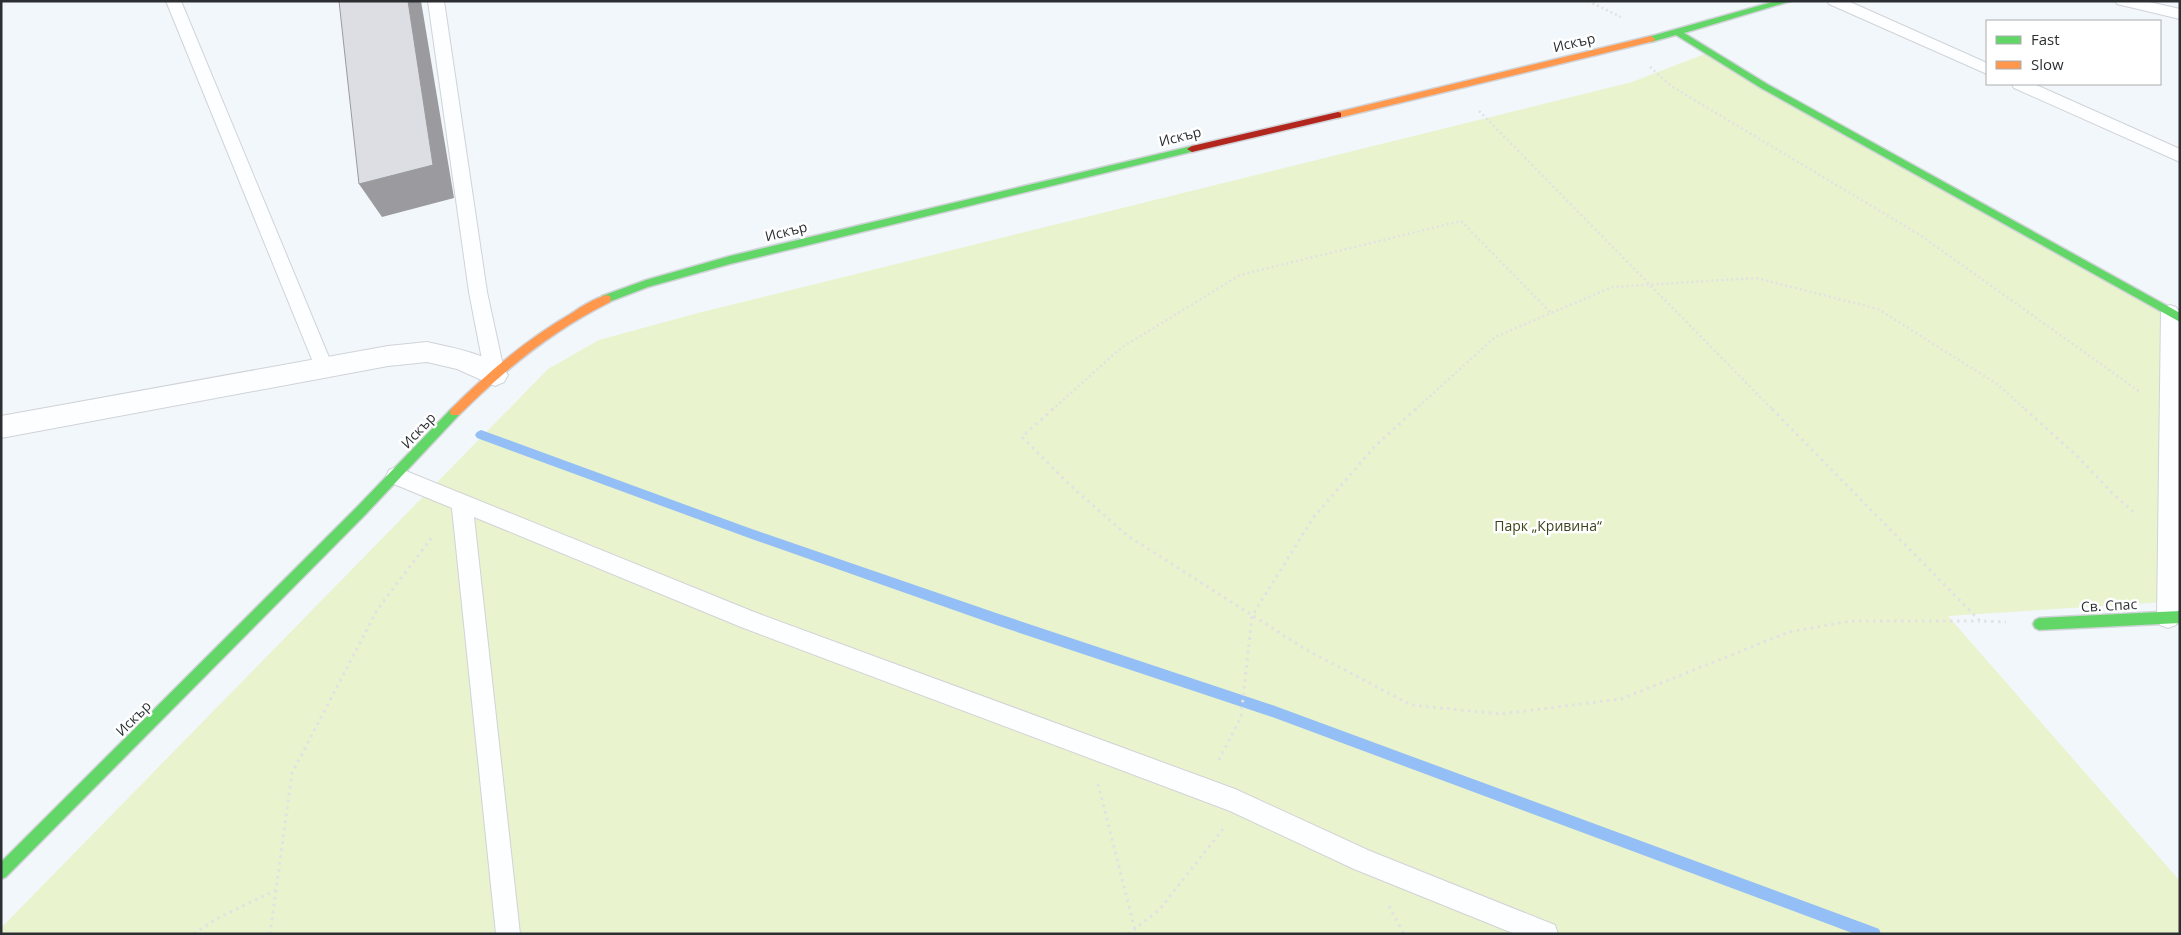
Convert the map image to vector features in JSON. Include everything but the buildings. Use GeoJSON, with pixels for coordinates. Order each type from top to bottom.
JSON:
{"type":"FeatureCollection","features":[{"type":"Feature","properties":{"kind":"street","name":"Искър"},"geometry":{"type":"LineString","coordinates":[[1,872],[396,476],[463,404],[540,337],[568,318],[629,291],[678,274],[1454,85],[1625,46],[1788,1]]}},
{"type":"Feature","properties":{"kind":"street"},"geometry":{"type":"LineString","coordinates":[[1677,32],[1764,86],[2175,315]]}},
{"type":"Feature","properties":{"kind":"street"},"geometry":{"type":"LineString","coordinates":[[1,427],[388,356],[427,352],[462,360],[495,375]]}},
{"type":"Feature","properties":{"kind":"street","name":"Св. Спас"},"geometry":{"type":"LineString","coordinates":[[2039,624],[2174,617]]}},
{"type":"Feature","properties":{"kind":"lane"},"geometry":{"type":"LineString","coordinates":[[173,1],[324,367]]}},
{"type":"Feature","properties":{"kind":"lane"},"geometry":{"type":"LineString","coordinates":[[436,1],[478,292],[495,375]]}},
{"type":"Feature","properties":{"kind":"lane"},"geometry":{"type":"LineString","coordinates":[[1834,1],[1986,69]]}},
{"type":"Feature","properties":{"kind":"lane"},"geometry":{"type":"LineString","coordinates":[[2122,1],[2180,14]]}},
{"type":"Feature","properties":{"kind":"lane"},"geometry":{"type":"LineString","coordinates":[[2022,85],[2179,156]]}},
{"type":"Feature","properties":{"kind":"lane"},"geometry":{"type":"LineString","coordinates":[[2174,617],[2167,540],[2168,405],[2175,315]]}},
{"type":"Feature","properties":{"kind":"lane"},"geometry":{"type":"LineString","coordinates":[[396,476],[462,504],[659,581],[749,620],[1235,801],[1363,860],[1546,934]]}},
{"type":"Feature","properties":{"kind":"lane"},"geometry":{"type":"LineString","coordinates":[[462,504],[508,934]]}},
{"type":"Feature","properties":{"kind":"path"},"geometry":{"type":"LineString","coordinates":[[1625,46],[1671,86],[1920,235],[2135,389],[2168,405]]}},
{"type":"Feature","properties":{"kind":"path"},"geometry":{"type":"LineString","coordinates":[[1454,85],[1980,621]]}},
{"type":"Feature","properties":{"kind":"path"},"geometry":{"type":"LineString","coordinates":[[1551,313],[1461,221],[1451,223],[1240,275],[1121,348],[1022,437],[1072,487],[1128,536],[1304,649],[1411,705],[1501,714],[1621,699],[1789,632],[1850,621],[1980,621],[2039,624]]}},
{"type":"Feature","properties":{"kind":"path"},"geometry":{"type":"LineString","coordinates":[[1128,934],[1135,931],[1159,910],[1225,827],[1235,801],[1217,765],[1240,717],[1252,616],[1313,518],[1376,445],[1495,336],[1612,287],[1756,278],[1878,309],[1997,384],[2077,456],[2113,494],[2167,540]]}},
{"type":"Feature","properties":{"kind":"path"},"geometry":{"type":"LineString","coordinates":[[270,934],[292,773],[377,610],[426,545],[462,504]]}},
{"type":"Feature","properties":{"kind":"path"},"geometry":{"type":"LineString","coordinates":[[1088,746],[1135,931]]}},
{"type":"Feature","properties":{"kind":"path"},"geometry":{"type":"LineString","coordinates":[[194,934],[216,919],[276,890]]}},
{"type":"Feature","properties":{"kind":"green space","name":"Парк „Кривина“"},"geometry":{"type":"Polygon","coordinates":[[[1710,52],[2180,315],[2180,601],[1948,616],[2180,881],[2180,934],[1,934],[1,928],[548,369],[599,340],[698,313],[1632,82],[1710,52]]]}},
{"type":"Feature","properties":{"kind":"waterway"},"geometry":{"type":"LineString","coordinates":[[481,435],[749,533],[1002,621],[1275,712],[1874,934]]}},
{"type":"Feature","properties":{"kind":"traffic: fast"},"geometry":{"type":"LineString","coordinates":[[1651,39],[1787,1]]}},
{"type":"Feature","properties":{"kind":"traffic: fast"},"geometry":{"type":"LineString","coordinates":[[1677,32],[1764,86],[2180,318]]}},
{"type":"Feature","properties":{"kind":"traffic: fast"},"geometry":{"type":"LineString","coordinates":[[606,299],[646,284],[730,260],[1192,149]]}},
{"type":"Feature","properties":{"kind":"traffic: fast"},"geometry":{"type":"LineString","coordinates":[[1,872],[361,511],[455,412]]}},
{"type":"Feature","properties":{"kind":"traffic: fast"},"geometry":{"type":"LineString","coordinates":[[2039,624],[2180,617]]}},
{"type":"Feature","properties":{"kind":"traffic: slow"},"geometry":{"type":"LineString","coordinates":[[1338,115],[1651,39]]}},
{"type":"Feature","properties":{"kind":"traffic: slow"},"geometry":{"type":"LineString","coordinates":[[455,412],[489,379],[526,349],[565,322],[606,299]]}},
{"type":"Feature","properties":{"kind":"traffic: jam"},"geometry":{"type":"LineString","coordinates":[[1192,149],[1338,115]]}}]}
